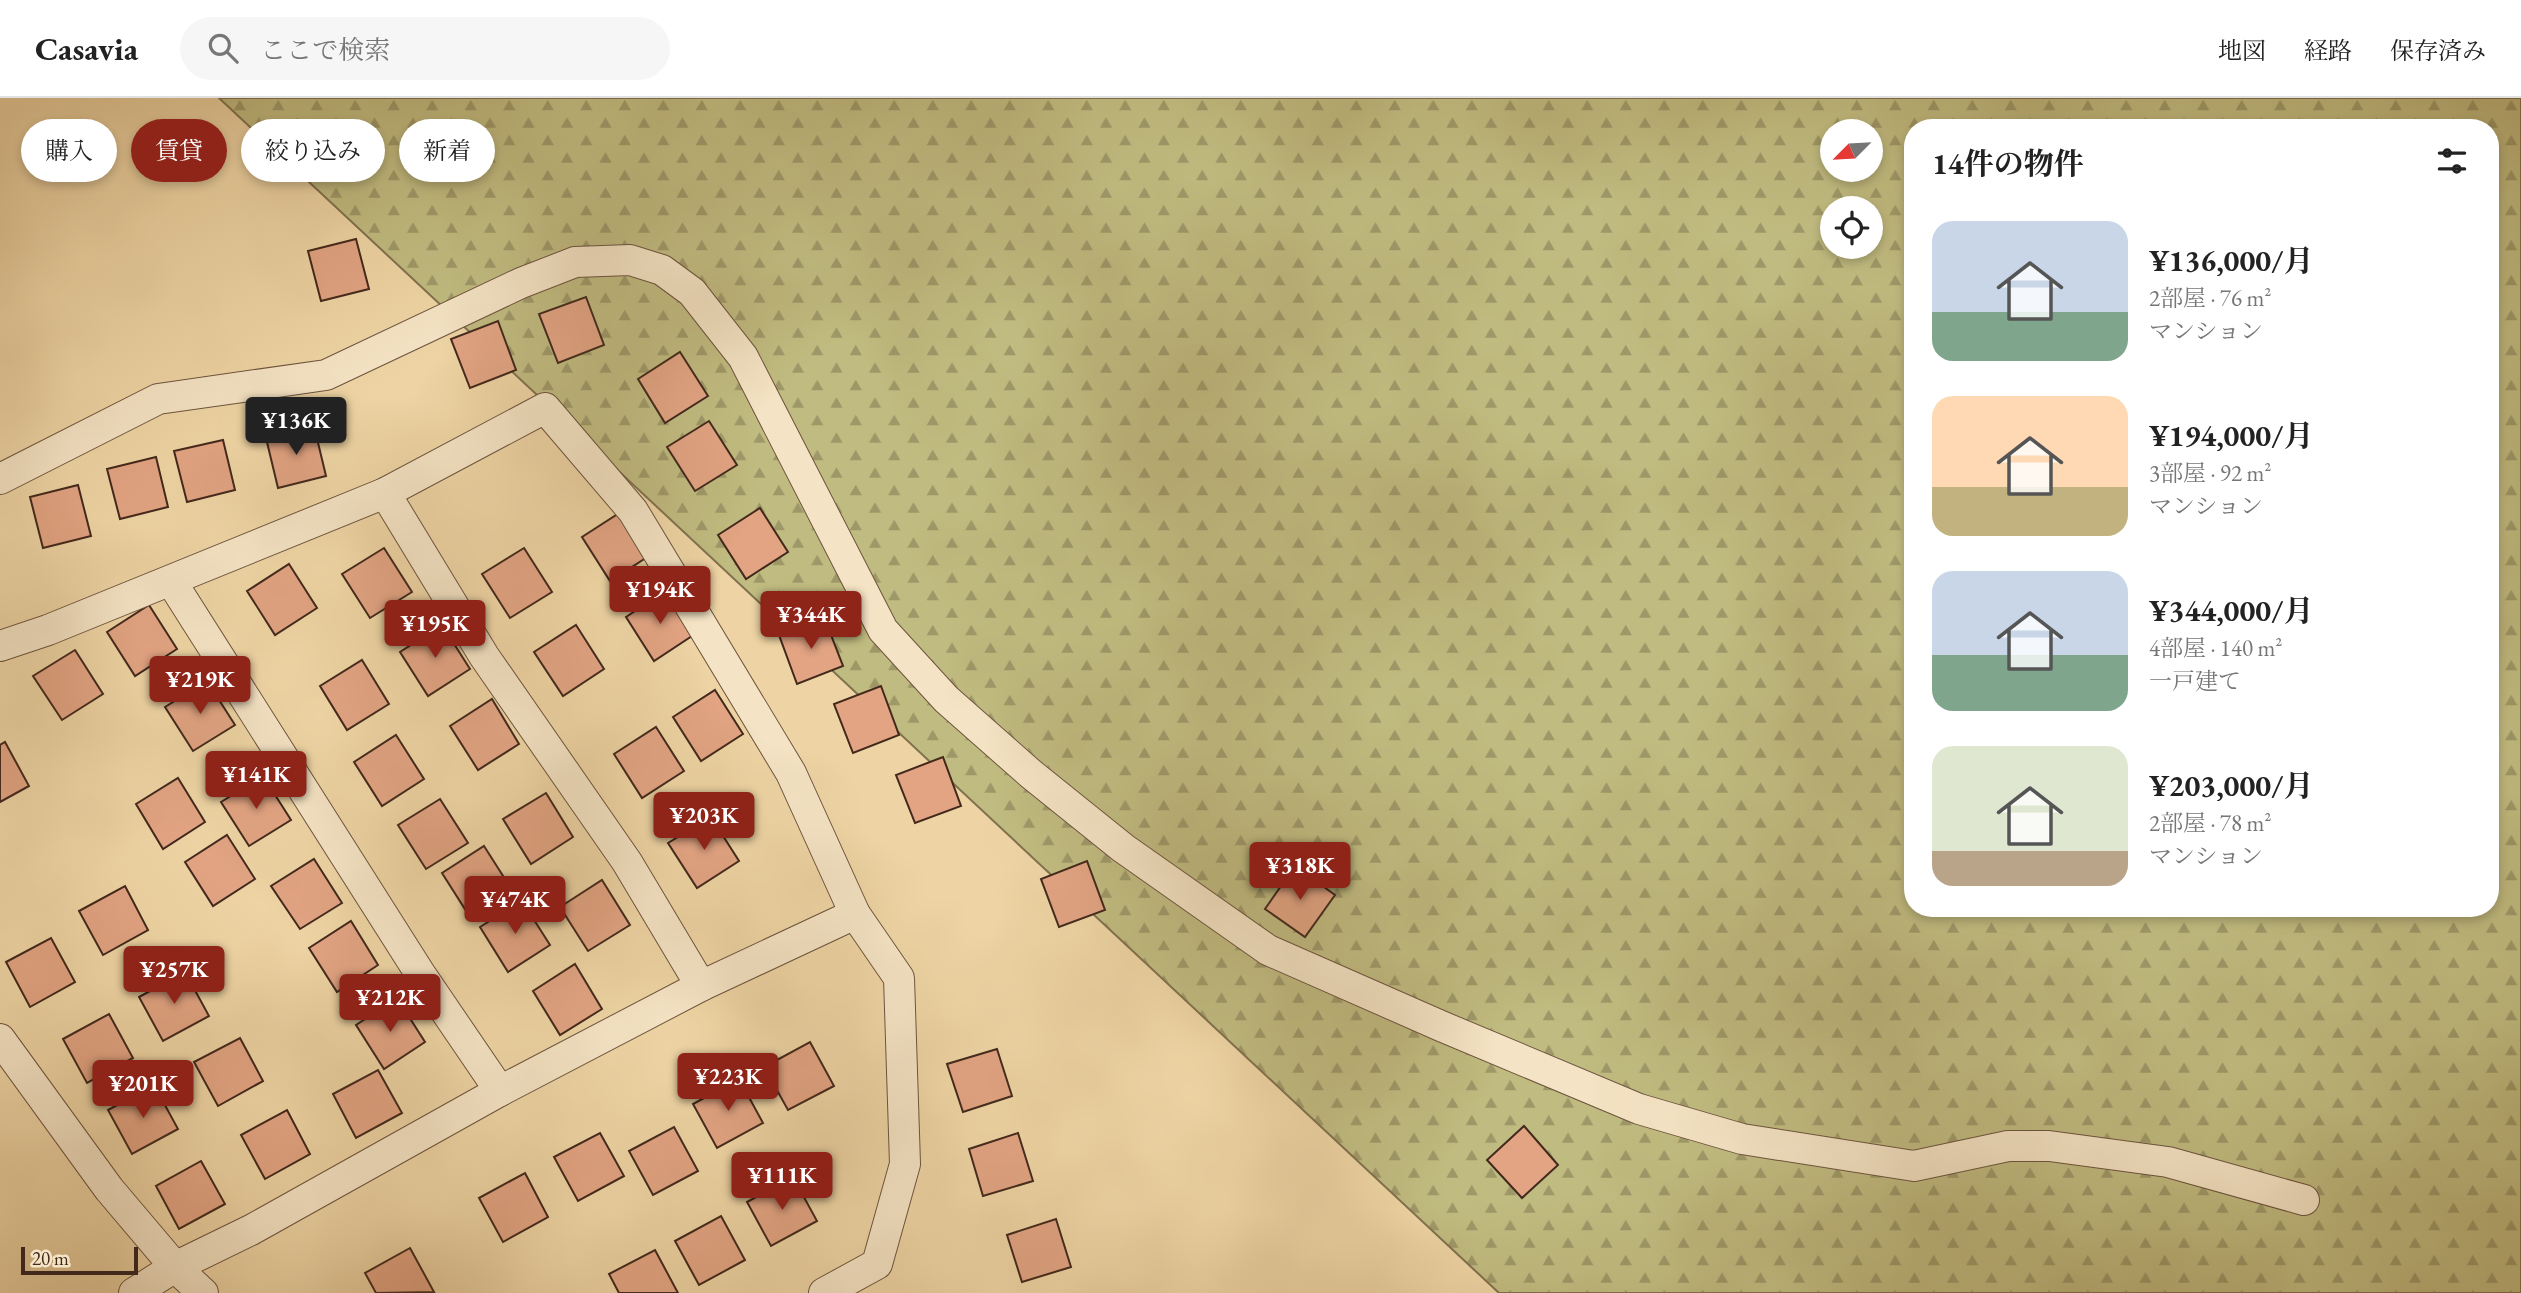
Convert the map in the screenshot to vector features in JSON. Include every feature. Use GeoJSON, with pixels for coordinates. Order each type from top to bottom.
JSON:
{"type":"FeatureCollection","features":[{"type":"Feature","properties":{"kind":"street"},"geometry":{"type":"LineString","coordinates":[[0,479],[158,399],[326,375],[521,282],[575,262],[629,260],[662,270],[692,292],[743,357],[883,629],[946,699],[1031,774],[1123,848],[1268,950],[1639,1109],[1742,1139],[1914,1166],[2008,1146],[2049,1146],[2168,1162],[2304,1200]]}},
{"type":"Feature","properties":{"kind":"street"},"geometry":{"type":"LineString","coordinates":[[0,646],[48,630],[385,493],[545,408],[633,511],[791,773],[855,914],[899,978],[905,1164],[877,1264],[824,1293]]}},
{"type":"Feature","properties":{"kind":"street"},"geometry":{"type":"LineString","coordinates":[[385,493],[484,656],[626,862],[701,986]]}},
{"type":"Feature","properties":{"kind":"street"},"geometry":{"type":"LineString","coordinates":[[171,581],[421,975],[500,1091]]}},
{"type":"Feature","properties":{"kind":"street"},"geometry":{"type":"LineString","coordinates":[[134,1293],[175,1267],[251,1230],[500,1091],[701,986],[855,914]]}},
{"type":"Feature","properties":{"kind":"street"},"geometry":{"type":"LineString","coordinates":[[0,1039],[109,1189],[175,1267],[203,1293]]}},
{"type":"Feature","properties":{"kind":"green space"},"geometry":{"type":"Polygon","coordinates":[[[219,98],[2521,98],[2521,1293],[1499,1293],[309,182],[385,182],[385,119],[241,119],[219,98]]]}},
{"type":"Feature","properties":{"kind":"building"},"geometry":{"type":"Polygon","coordinates":[[[356,239],[369,289],[321,301],[308,251],[356,239]]]}},
{"type":"Feature","properties":{"kind":"building"},"geometry":{"type":"Polygon","coordinates":[[[586,297],[604,345],[558,363],[539,314],[586,297]]]}},
{"type":"Feature","properties":{"kind":"building"},"geometry":{"type":"Polygon","coordinates":[[[498,321],[516,370],[470,388],[451,339],[498,321]]]}},
{"type":"Feature","properties":{"kind":"building"},"geometry":{"type":"Polygon","coordinates":[[[680,352],[708,396],[665,423],[638,379],[680,352]]]}},
{"type":"Feature","properties":{"kind":"building"},"geometry":{"type":"Polygon","coordinates":[[[709,421],[737,465],[695,491],[667,447],[709,421]]]}},
{"type":"Feature","properties":{"kind":"building"},"geometry":{"type":"Polygon","coordinates":[[[314,426],[326,476],[278,488],[266,438],[314,426]]]}},
{"type":"Feature","properties":{"kind":"building"},"geometry":{"type":"Polygon","coordinates":[[[223,440],[235,490],[187,502],[174,451],[223,440]]]}},
{"type":"Feature","properties":{"kind":"building"},"geometry":{"type":"Polygon","coordinates":[[[156,457],[168,507],[120,519],[107,469],[156,457]]]}},
{"type":"Feature","properties":{"kind":"building"},"geometry":{"type":"Polygon","coordinates":[[[78,485],[91,536],[43,548],[30,497],[78,485]]]}},
{"type":"Feature","properties":{"kind":"building"},"geometry":{"type":"Polygon","coordinates":[[[760,508],[788,552],[746,579],[718,535],[760,508]]]}},
{"type":"Feature","properties":{"kind":"building"},"geometry":{"type":"Polygon","coordinates":[[[624,510],[652,554],[610,581],[582,537],[624,510]]]}},
{"type":"Feature","properties":{"kind":"building"},"geometry":{"type":"Polygon","coordinates":[[[384,548],[412,592],[370,618],[342,574],[384,548]]]}},
{"type":"Feature","properties":{"kind":"building"},"geometry":{"type":"Polygon","coordinates":[[[524,548],[552,592],[510,618],[482,574],[524,548]]]}},
{"type":"Feature","properties":{"kind":"building"},"geometry":{"type":"Polygon","coordinates":[[[289,564],[317,608],[275,635],[247,591],[289,564]]]}},
{"type":"Feature","properties":{"kind":"building"},"geometry":{"type":"Polygon","coordinates":[[[667,590],[695,634],[654,661],[626,617],[667,590]]]}},
{"type":"Feature","properties":{"kind":"building"},"geometry":{"type":"Polygon","coordinates":[[[149,605],[177,649],[135,676],[107,632],[149,605]]]}},
{"type":"Feature","properties":{"kind":"building"},"geometry":{"type":"Polygon","coordinates":[[[824,617],[843,666],[797,684],[779,635],[824,617]]]}},
{"type":"Feature","properties":{"kind":"building"},"geometry":{"type":"Polygon","coordinates":[[[442,625],[470,669],[428,696],[400,652],[442,625]]]}},
{"type":"Feature","properties":{"kind":"building"},"geometry":{"type":"Polygon","coordinates":[[[576,625],[604,669],[563,696],[534,652],[576,625]]]}},
{"type":"Feature","properties":{"kind":"building"},"geometry":{"type":"Polygon","coordinates":[[[75,650],[103,694],[62,720],[33,676],[75,650]]]}},
{"type":"Feature","properties":{"kind":"building"},"geometry":{"type":"Polygon","coordinates":[[[362,660],[389,704],[347,730],[320,686],[362,660]]]}},
{"type":"Feature","properties":{"kind":"building"},"geometry":{"type":"Polygon","coordinates":[[[207,681],[235,725],[193,751],[165,707],[207,681]]]}},
{"type":"Feature","properties":{"kind":"building"},"geometry":{"type":"Polygon","coordinates":[[[881,686],[899,735],[853,753],[834,704],[881,686]]]}},
{"type":"Feature","properties":{"kind":"building"},"geometry":{"type":"Polygon","coordinates":[[[715,690],[743,734],[701,761],[673,717],[715,690]]]}},
{"type":"Feature","properties":{"kind":"building"},"geometry":{"type":"Polygon","coordinates":[[[492,699],[519,744],[478,770],[450,726],[492,699]]]}},
{"type":"Feature","properties":{"kind":"building"},"geometry":{"type":"Polygon","coordinates":[[[656,727],[684,771],[642,798],[614,754],[656,727]]]}},
{"type":"Feature","properties":{"kind":"building"},"geometry":{"type":"Polygon","coordinates":[[[396,735],[424,779],[382,806],[354,762],[396,735]]]}},
{"type":"Feature","properties":{"kind":"building"},"geometry":{"type":"Polygon","coordinates":[[[5,742],[29,786],[0,802],[0,745],[5,742]]]}},
{"type":"Feature","properties":{"kind":"building"},"geometry":{"type":"Polygon","coordinates":[[[943,757],[961,806],[915,823],[896,775],[943,757]]]}},
{"type":"Feature","properties":{"kind":"building"},"geometry":{"type":"Polygon","coordinates":[[[263,776],[291,820],[249,846],[221,802],[263,776]]]}},
{"type":"Feature","properties":{"kind":"building"},"geometry":{"type":"Polygon","coordinates":[[[178,778],[205,822],[163,849],[136,804],[178,778]]]}},
{"type":"Feature","properties":{"kind":"building"},"geometry":{"type":"Polygon","coordinates":[[[546,793],[573,837],[531,864],[503,819],[546,793]]]}},
{"type":"Feature","properties":{"kind":"building"},"geometry":{"type":"Polygon","coordinates":[[[440,799],[468,843],[426,869],[398,825],[440,799]]]}},
{"type":"Feature","properties":{"kind":"building"},"geometry":{"type":"Polygon","coordinates":[[[711,817],[739,861],[697,888],[668,843],[711,817]]]}},
{"type":"Feature","properties":{"kind":"building"},"geometry":{"type":"Polygon","coordinates":[[[227,835],[255,879],[213,906],[185,862],[227,835]]]}},
{"type":"Feature","properties":{"kind":"building"},"geometry":{"type":"Polygon","coordinates":[[[484,846],[512,890],[470,917],[442,873],[484,846]]]}},
{"type":"Feature","properties":{"kind":"building"},"geometry":{"type":"Polygon","coordinates":[[[314,859],[342,903],[300,929],[271,886],[314,859]]]}},
{"type":"Feature","properties":{"kind":"building"},"geometry":{"type":"Polygon","coordinates":[[[1087,861],[1105,910],[1059,927],[1041,879],[1087,861]]]}},
{"type":"Feature","properties":{"kind":"building"},"geometry":{"type":"Polygon","coordinates":[[[1295,866],[1335,895],[1305,937],[1265,909],[1295,866]]]}},
{"type":"Feature","properties":{"kind":"building"},"geometry":{"type":"Polygon","coordinates":[[[602,880],[630,925],[588,951],[560,907],[602,880]]]}},
{"type":"Feature","properties":{"kind":"building"},"geometry":{"type":"Polygon","coordinates":[[[125,886],[148,930],[103,955],[79,911],[125,886]]]}},
{"type":"Feature","properties":{"kind":"building"},"geometry":{"type":"Polygon","coordinates":[[[522,901],[550,945],[508,972],[480,927],[522,901]]]}},
{"type":"Feature","properties":{"kind":"building"},"geometry":{"type":"Polygon","coordinates":[[[351,921],[378,965],[337,992],[309,948],[351,921]]]}},
{"type":"Feature","properties":{"kind":"building"},"geometry":{"type":"Polygon","coordinates":[[[51,938],[75,982],[30,1007],[6,962],[51,938]]]}},
{"type":"Feature","properties":{"kind":"building"},"geometry":{"type":"Polygon","coordinates":[[[575,964],[602,1009],[560,1035],[533,991],[575,964]]]}},
{"type":"Feature","properties":{"kind":"building"},"geometry":{"type":"Polygon","coordinates":[[[185,972],[209,1016],[163,1041],[139,997],[185,972]]]}},
{"type":"Feature","properties":{"kind":"building"},"geometry":{"type":"Polygon","coordinates":[[[397,998],[425,1042],[384,1069],[356,1025],[397,998]]]}},
{"type":"Feature","properties":{"kind":"building"},"geometry":{"type":"Polygon","coordinates":[[[109,1014],[133,1058],[87,1083],[63,1039],[109,1014]]]}},
{"type":"Feature","properties":{"kind":"building"},"geometry":{"type":"Polygon","coordinates":[[[240,1038],[263,1081],[218,1106],[194,1062],[240,1038]]]}},
{"type":"Feature","properties":{"kind":"building"},"geometry":{"type":"Polygon","coordinates":[[[810,1042],[834,1086],[788,1110],[764,1067],[810,1042]]]}},
{"type":"Feature","properties":{"kind":"building"},"geometry":{"type":"Polygon","coordinates":[[[997,1049],[1012,1096],[963,1112],[947,1064],[997,1049]]]}},
{"type":"Feature","properties":{"kind":"building"},"geometry":{"type":"Polygon","coordinates":[[[378,1070],[402,1113],[356,1138],[333,1094],[378,1070]]]}},
{"type":"Feature","properties":{"kind":"building"},"geometry":{"type":"Polygon","coordinates":[[[739,1079],[763,1123],[717,1148],[693,1104],[739,1079]]]}},
{"type":"Feature","properties":{"kind":"building"},"geometry":{"type":"Polygon","coordinates":[[[154,1085],[178,1129],[132,1154],[108,1110],[154,1085]]]}},
{"type":"Feature","properties":{"kind":"building"},"geometry":{"type":"Polygon","coordinates":[[[287,1110],[310,1154],[265,1179],[241,1135],[287,1110]]]}},
{"type":"Feature","properties":{"kind":"building"},"geometry":{"type":"Polygon","coordinates":[[[1524,1126],[1558,1165],[1522,1198],[1487,1160],[1524,1126]]]}},
{"type":"Feature","properties":{"kind":"building"},"geometry":{"type":"Polygon","coordinates":[[[674,1127],[698,1171],[653,1195],[629,1151],[674,1127]]]}},
{"type":"Feature","properties":{"kind":"building"},"geometry":{"type":"Polygon","coordinates":[[[600,1133],[624,1176],[578,1201],[554,1157],[600,1133]]]}},
{"type":"Feature","properties":{"kind":"building"},"geometry":{"type":"Polygon","coordinates":[[[1018,1133],[1033,1181],[983,1196],[969,1149],[1018,1133]]]}},
{"type":"Feature","properties":{"kind":"building"},"geometry":{"type":"Polygon","coordinates":[[[201,1161],[225,1204],[179,1229],[156,1186],[201,1161]]]}},
{"type":"Feature","properties":{"kind":"building"},"geometry":{"type":"Polygon","coordinates":[[[525,1173],[548,1217],[503,1242],[479,1198],[525,1173]]]}},
{"type":"Feature","properties":{"kind":"building"},"geometry":{"type":"Polygon","coordinates":[[[793,1177],[817,1221],[771,1246],[747,1202],[793,1177]]]}},
{"type":"Feature","properties":{"kind":"building"},"geometry":{"type":"Polygon","coordinates":[[[721,1216],[745,1260],[699,1285],[675,1241],[721,1216]]]}},
{"type":"Feature","properties":{"kind":"building"},"geometry":{"type":"Polygon","coordinates":[[[1056,1219],[1071,1267],[1022,1282],[1007,1235],[1056,1219]]]}},
{"type":"Feature","properties":{"kind":"building"},"geometry":{"type":"Polygon","coordinates":[[[410,1248],[434,1292],[376,1293],[365,1273],[410,1248]]]}},
{"type":"Feature","properties":{"kind":"building"},"geometry":{"type":"Polygon","coordinates":[[[655,1250],[678,1293],[619,1293],[609,1274],[655,1250]]]}}]}
